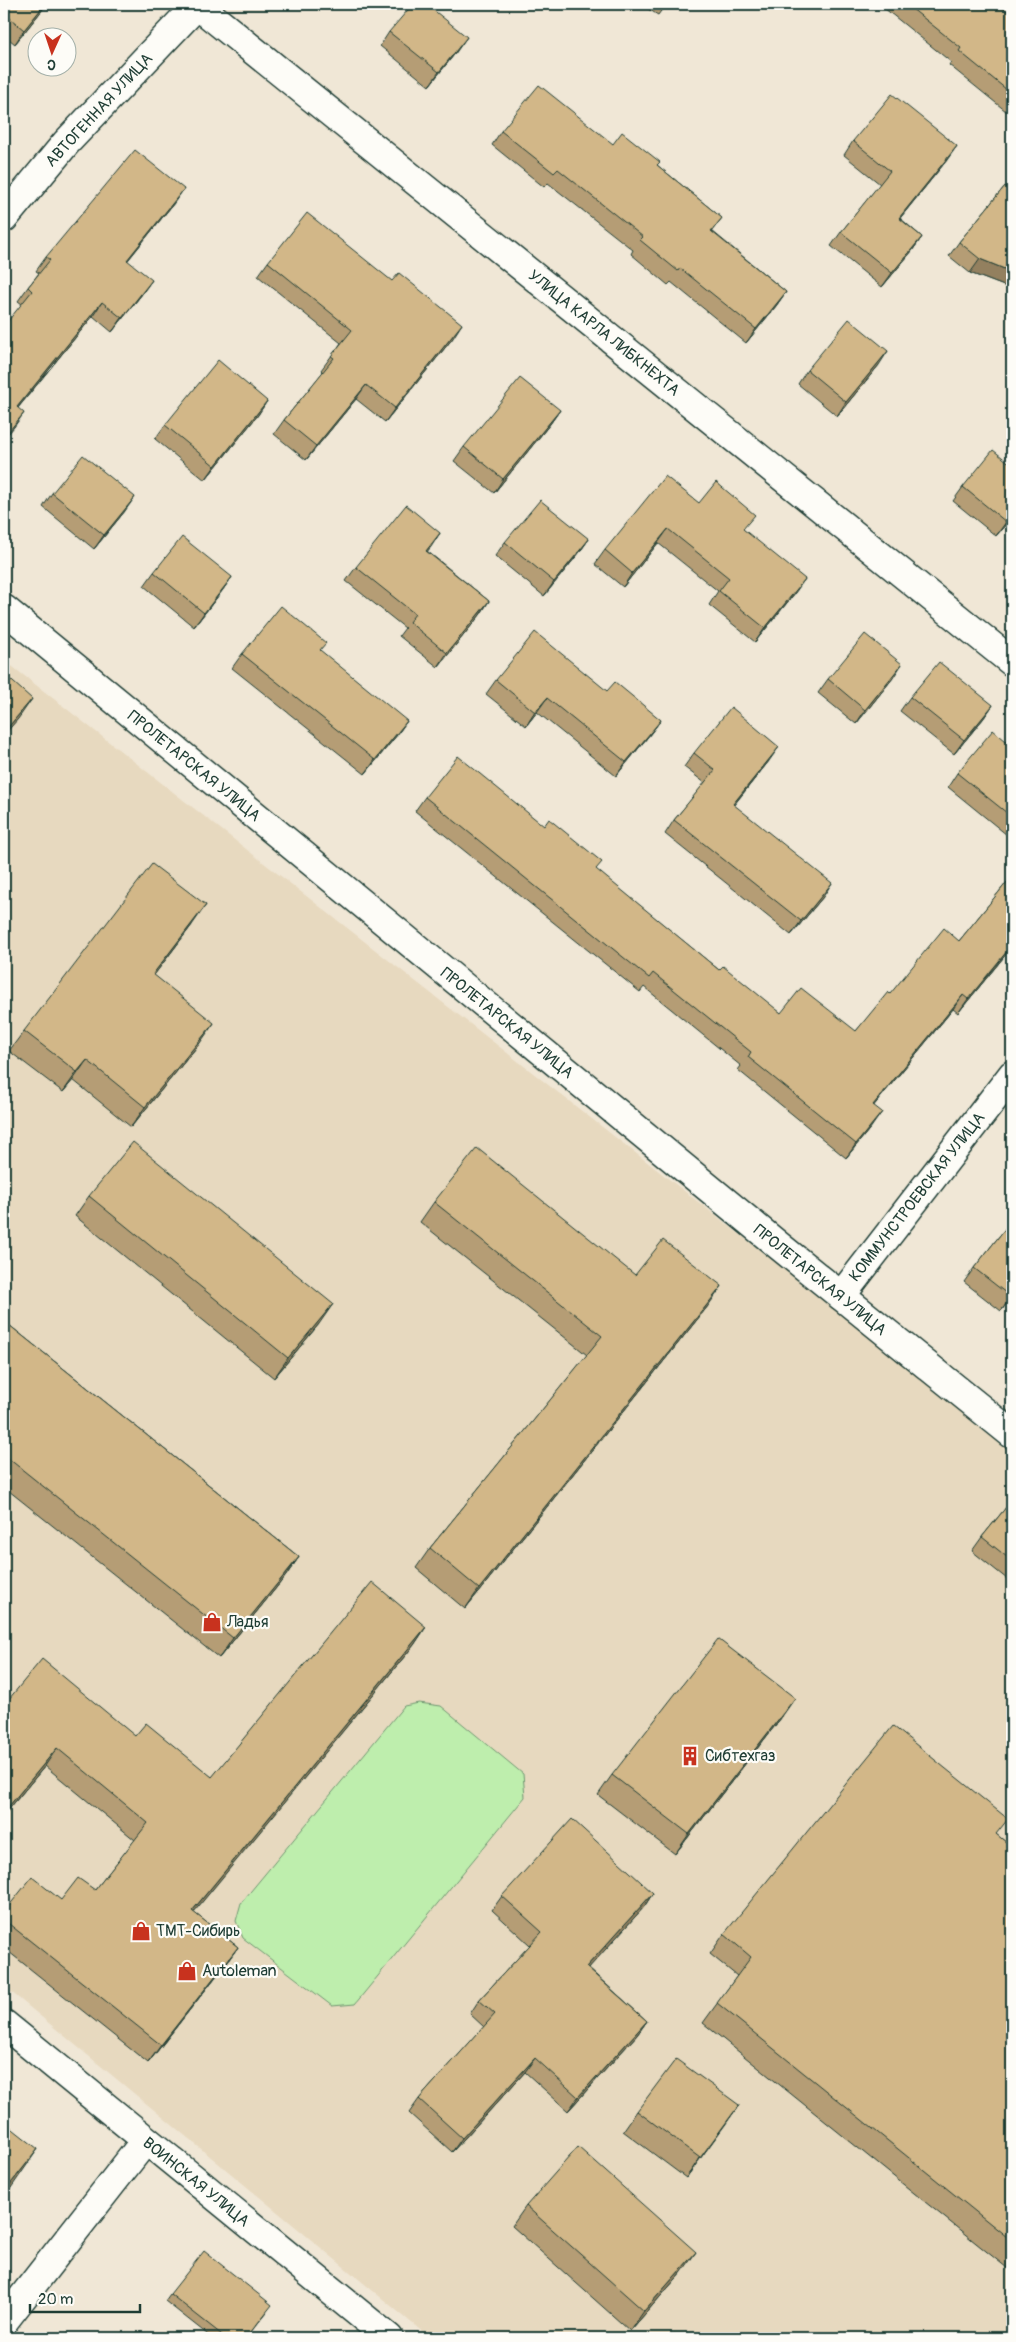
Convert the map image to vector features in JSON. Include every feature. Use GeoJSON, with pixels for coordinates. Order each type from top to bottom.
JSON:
{"type":"FeatureCollection","features":[{"type":"Feature","properties":{"kind":"street","name":"АВТОГЕННАЯ УЛИЦА"},"geometry":{"type":"LineString","coordinates":[[4,218],[66,144],[197,4]]}},
{"type":"Feature","properties":{"kind":"street","name":"УЛИЦА КАРЛА ЛИБКНЕХТА"},"geometry":{"type":"LineString","coordinates":[[197,4],[1012,662]]}},
{"type":"Feature","properties":{"kind":"street","name":"ПРОЛЕТАРСКАЯ УЛИЦА"},"geometry":{"type":"LineString","coordinates":[[4,609],[841,1296],[1012,1434]]}},
{"type":"Feature","properties":{"kind":"street","name":"КОММУНСТРОЕВСКАЯ УЛИЦА"},"geometry":{"type":"LineString","coordinates":[[841,1296],[1012,1075]]}},
{"type":"Feature","properties":{"kind":"street","name":"ВОИНСКАЯ УЛИЦА"},"geometry":{"type":"LineString","coordinates":[[4,2024],[145,2141],[389,2338]]}},
{"type":"Feature","properties":{"kind":"street"},"geometry":{"type":"LineString","coordinates":[[4,2321],[145,2141]]}},
{"type":"Feature","properties":{"kind":"shaded area"},"geometry":{"type":"Polygon","coordinates":[[[4,660],[1012,1447],[1012,2338],[430,2338],[4,1986],[4,660]]]}},
{"type":"Feature","properties":{"kind":"green space"},"geometry":{"type":"Polygon","coordinates":[[[419,1703],[441,1706],[523,1774],[525,1797],[355,2004],[332,2006],[243,1938],[236,1921],[241,1903],[404,1706],[419,1703]]]}},
{"type":"Feature","properties":{"kind":"building"},"geometry":{"type":"Polygon","coordinates":[[[4,4],[45,4],[24,30],[4,13],[4,4]]]}},
{"type":"Feature","properties":{"kind":"building"},"geometry":{"type":"Polygon","coordinates":[[[413,4],[426,4],[467,37],[439,72],[389,32],[413,4]]]}},
{"type":"Feature","properties":{"kind":"building"},"geometry":{"type":"Polygon","coordinates":[[[906,4],[998,4],[1012,15],[1012,94],[959,51],[961,48],[906,4]]]}},
{"type":"Feature","properties":{"kind":"building"},"geometry":{"type":"Polygon","coordinates":[[[539,85],[613,144],[622,132],[660,162],[657,165],[722,218],[711,231],[786,292],[756,329],[680,268],[678,271],[640,240],[643,237],[558,169],[554,173],[501,131],[539,85]]]}},
{"type":"Feature","properties":{"kind":"building"},"geometry":{"type":"Polygon","coordinates":[[[892,94],[957,146],[899,218],[922,237],[892,273],[841,232],[890,171],[853,141],[892,94]]]}},
{"type":"Feature","properties":{"kind":"building"},"geometry":{"type":"Polygon","coordinates":[[[135,150],[184,189],[127,260],[152,280],[122,318],[102,302],[17,407],[24,413],[4,437],[4,326],[32,291],[28,287],[50,260],[46,257],[135,150]]]}},
{"type":"Feature","properties":{"kind":"building"},"geometry":{"type":"Polygon","coordinates":[[[1005,186],[1012,192],[1012,272],[980,259],[959,242],[1005,186]]]}},
{"type":"Feature","properties":{"kind":"building"},"geometry":{"type":"Polygon","coordinates":[[[307,213],[392,281],[399,273],[462,324],[395,408],[366,385],[316,446],[284,420],[334,358],[331,356],[352,330],[268,262],[307,213]]]}},
{"type":"Feature","properties":{"kind":"building"},"geometry":{"type":"Polygon","coordinates":[[[849,319],[888,351],[846,402],[807,370],[849,319]]]}},
{"type":"Feature","properties":{"kind":"building"},"geometry":{"type":"Polygon","coordinates":[[[218,360],[267,401],[215,466],[165,425],[218,360]]]}},
{"type":"Feature","properties":{"kind":"building"},"geometry":{"type":"Polygon","coordinates":[[[520,378],[560,410],[503,479],[464,447],[520,378]]]}},
{"type":"Feature","properties":{"kind":"building"},"geometry":{"type":"Polygon","coordinates":[[[993,450],[1012,465],[1012,515],[1006,522],[963,487],[993,450]]]}},
{"type":"Feature","properties":{"kind":"building"},"geometry":{"type":"Polygon","coordinates":[[[83,455],[135,497],[104,535],[52,493],[83,455]]]}},
{"type":"Feature","properties":{"kind":"building"},"geometry":{"type":"Polygon","coordinates":[[[665,476],[699,503],[716,482],[755,515],[743,529],[805,579],[765,628],[719,591],[729,578],[668,529],[632,573],[605,550],[665,476]]]}},
{"type":"Feature","properties":{"kind":"building"},"geometry":{"type":"Polygon","coordinates":[[[540,500],[589,539],[554,582],[505,542],[540,500]]]}},
{"type":"Feature","properties":{"kind":"building"},"geometry":{"type":"Polygon","coordinates":[[[406,505],[440,533],[426,551],[489,601],[447,653],[409,622],[415,614],[356,567],[406,505]]]}},
{"type":"Feature","properties":{"kind":"building"},"geometry":{"type":"Polygon","coordinates":[[[182,537],[232,577],[204,613],[154,572],[182,537]]]}},
{"type":"Feature","properties":{"kind":"building"},"geometry":{"type":"Polygon","coordinates":[[[281,606],[326,643],[320,650],[407,721],[375,760],[242,654],[281,606]]]}},
{"type":"Feature","properties":{"kind":"building"},"geometry":{"type":"Polygon","coordinates":[[[535,632],[607,691],[615,682],[661,720],[626,762],[547,698],[535,712],[496,680],[535,632]]]}},
{"type":"Feature","properties":{"kind":"building"},"geometry":{"type":"Polygon","coordinates":[[[865,634],[902,664],[865,710],[828,679],[865,634]]]}},
{"type":"Feature","properties":{"kind":"building"},"geometry":{"type":"Polygon","coordinates":[[[939,662],[993,705],[964,740],[910,697],[939,662]]]}},
{"type":"Feature","properties":{"kind":"building"},"geometry":{"type":"Polygon","coordinates":[[[4,674],[32,699],[4,732],[4,674]]]}},
{"type":"Feature","properties":{"kind":"building"},"geometry":{"type":"Polygon","coordinates":[[[731,707],[779,747],[733,804],[832,883],[801,921],[674,820],[715,770],[694,753],[731,707]]]}},
{"type":"Feature","properties":{"kind":"building"},"geometry":{"type":"Polygon","coordinates":[[[993,730],[1012,746],[1012,817],[957,773],[993,730]]]}},
{"type":"Feature","properties":{"kind":"building"},"geometry":{"type":"Polygon","coordinates":[[[458,756],[544,826],[549,819],[602,862],[596,869],[719,970],[723,966],[781,1013],[801,988],[856,1031],[888,992],[890,994],[944,928],[959,941],[1012,876],[1012,945],[968,999],[963,995],[873,1105],[882,1112],[856,1144],[748,1057],[751,1052],[653,973],[649,978],[425,797],[458,756]]]}},
{"type":"Feature","properties":{"kind":"building"},"geometry":{"type":"Polygon","coordinates":[[[152,864],[206,905],[153,974],[214,1023],[145,1107],[87,1060],[77,1072],[24,1031],[152,864]]]}},
{"type":"Feature","properties":{"kind":"building"},"geometry":{"type":"Polygon","coordinates":[[[133,1142],[333,1304],[288,1358],[89,1196],[133,1142]]]}},
{"type":"Feature","properties":{"kind":"building"},"geometry":{"type":"Polygon","coordinates":[[[477,1148],[635,1275],[663,1240],[722,1286],[479,1589],[430,1548],[602,1336],[434,1202],[477,1148]]]}},
{"type":"Feature","properties":{"kind":"building"},"geometry":{"type":"Polygon","coordinates":[[[1012,1220],[1012,1296],[1011,1297],[974,1268],[1012,1220]]]}},
{"type":"Feature","properties":{"kind":"building"},"geometry":{"type":"Polygon","coordinates":[[[4,1321],[299,1557],[233,1638],[4,1455],[4,1321]]]}},
{"type":"Feature","properties":{"kind":"building"},"geometry":{"type":"Polygon","coordinates":[[[1012,1500],[1012,1561],[982,1537],[1012,1500]]]}},
{"type":"Feature","properties":{"kind":"building"},"geometry":{"type":"Polygon","coordinates":[[[372,1582],[426,1627],[192,1911],[238,1947],[161,2045],[4,1920],[4,1912],[32,1877],[61,1900],[78,1878],[95,1890],[148,1823],[57,1748],[4,1812],[4,1705],[42,1659],[135,1736],[146,1723],[212,1777],[372,1582]]]}},
{"type":"Feature","properties":{"kind":"building","name":"Сибтехгаз"},"geometry":{"type":"Polygon","coordinates":[[[718,1639],[795,1698],[689,1834],[612,1775],[718,1639]]]}},
{"type":"Feature","properties":{"kind":"building"},"geometry":{"type":"Polygon","coordinates":[[[893,1726],[1008,1819],[996,1834],[1012,1847],[1012,2241],[717,2003],[751,1957],[724,1934],[893,1726]]]}},
{"type":"Feature","properties":{"kind":"building"},"geometry":{"type":"Polygon","coordinates":[[[572,1819],[653,1893],[586,1967],[647,2021],[578,2097],[535,2058],[462,2138],[419,2099],[495,2014],[479,2000],[542,1932],[502,1896],[572,1819]]]}},
{"type":"Feature","properties":{"kind":"building"},"geometry":{"type":"Polygon","coordinates":[[[676,2059],[739,2105],[700,2158],[637,2111],[676,2059]]]}},
{"type":"Feature","properties":{"kind":"building"},"geometry":{"type":"Polygon","coordinates":[[[4,2122],[38,2149],[4,2192],[4,2122]]]}},
{"type":"Feature","properties":{"kind":"building"},"geometry":{"type":"Polygon","coordinates":[[[578,2147],[696,2252],[644,2311],[526,2206],[578,2147]]]}},
{"type":"Feature","properties":{"kind":"building"},"geometry":{"type":"Polygon","coordinates":[[[204,2251],[272,2305],[246,2338],[226,2338],[170,2294],[204,2251]]]}},
{"type":"Feature","properties":{"kind":"place","name":"Ладья"},"geometry":{"type":"Point","coordinates":[212,1622]}},
{"type":"Feature","properties":{"kind":"place","name":"Сибтехгаз"},"geometry":{"type":"Point","coordinates":[690,1756]}},
{"type":"Feature","properties":{"kind":"place","name":"ТМТ-Сибирь"},"geometry":{"type":"Point","coordinates":[141,1931]}},
{"type":"Feature","properties":{"kind":"place","name":"Autoleman"},"geometry":{"type":"Point","coordinates":[187,1971]}}]}
